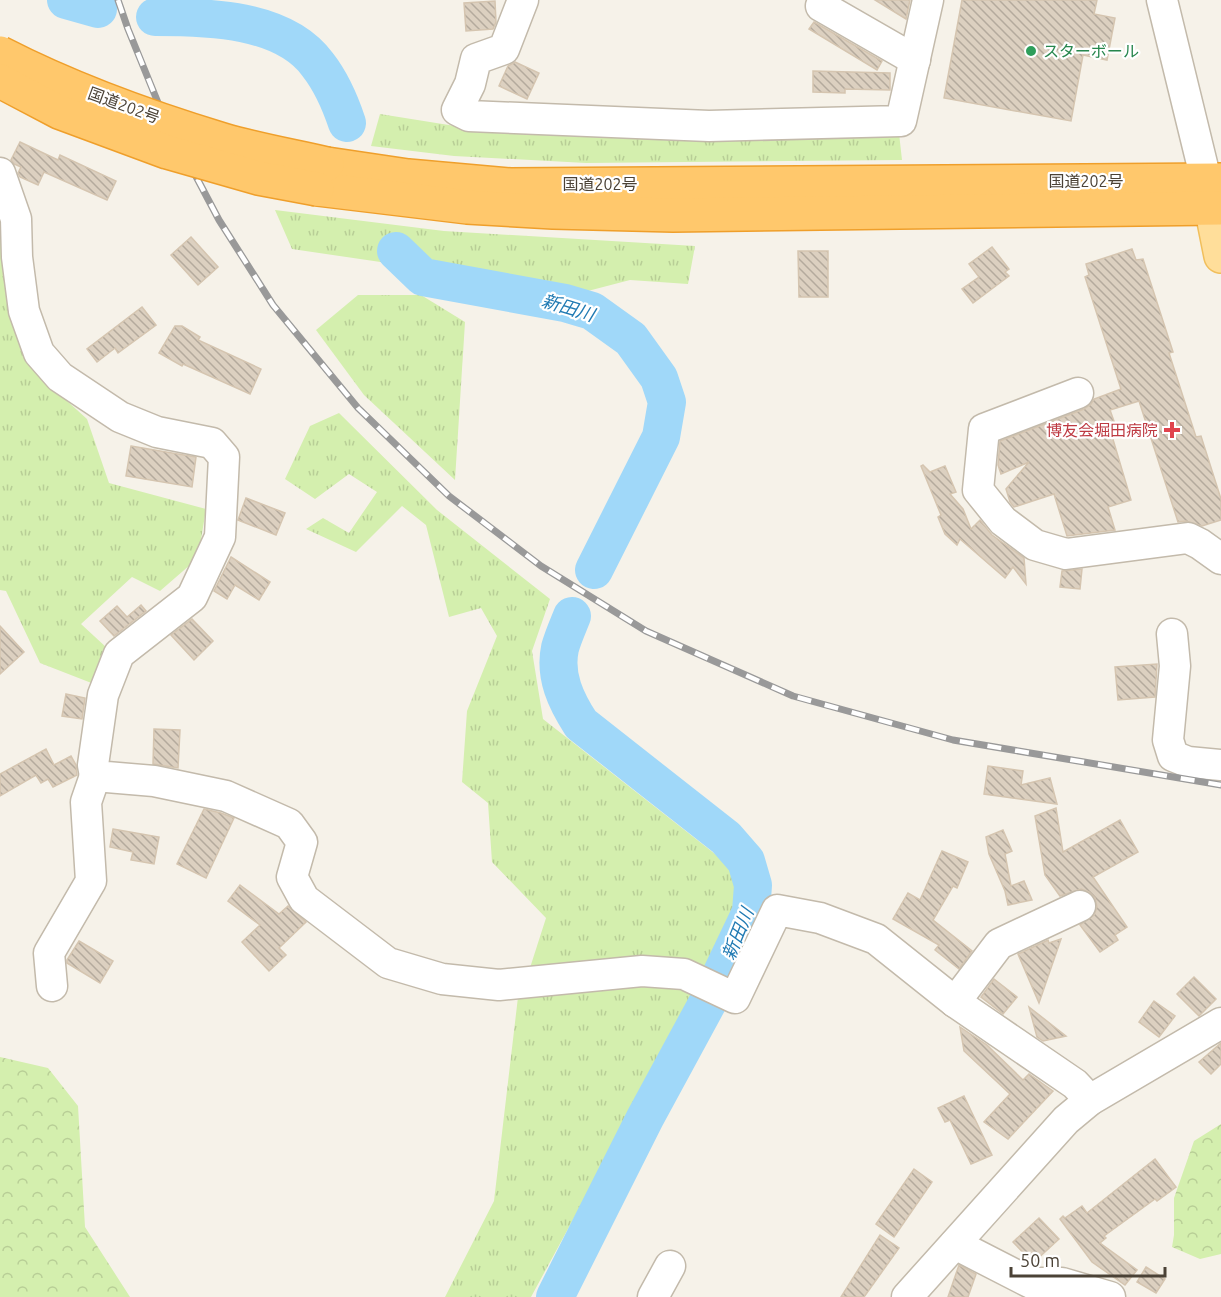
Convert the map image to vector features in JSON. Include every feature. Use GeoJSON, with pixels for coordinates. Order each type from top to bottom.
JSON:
{"type":"FeatureCollection","features":[{"type":"Feature","properties":{"kind":"highway","name":"国道202号"},"geometry":{"type":"LineString","coordinates":[[0,53],[38,73],[124,106],[322,176]]}},
{"type":"Feature","properties":{"kind":"highway","name":"国道202号"},"geometry":{"type":"LineString","coordinates":[[0,81],[59,112],[167,152],[258,178],[408,176],[510,184],[1215,194]]}},
{"type":"Feature","properties":{"kind":"main road"},"geometry":{"type":"LineString","coordinates":[[1215,194],[1221,255]]}},
{"type":"Feature","properties":{"kind":"street"},"geometry":{"type":"LineString","coordinates":[[523,0],[504,49],[476,59],[470,84],[457,110],[469,116],[709,126],[901,121],[928,0]]}},
{"type":"Feature","properties":{"kind":"street"},"geometry":{"type":"LineString","coordinates":[[825,0],[821,6],[915,60]]}},
{"type":"Feature","properties":{"kind":"street"},"geometry":{"type":"LineString","coordinates":[[1162,0],[1215,194]]}},
{"type":"Feature","properties":{"kind":"street"},"geometry":{"type":"LineString","coordinates":[[0,173],[16,219],[17,257],[24,311],[39,353],[60,376],[120,417],[157,432],[212,443],[224,457],[220,537],[192,597],[119,654],[103,694],[93,765],[95,776],[86,802],[91,881],[50,953],[52,986]]}},
{"type":"Feature","properties":{"kind":"street"},"geometry":{"type":"LineString","coordinates":[[1078,393],[984,429],[978,490],[988,505],[1028,542],[1066,554],[1188,538],[1221,559]]}},
{"type":"Feature","properties":{"kind":"street"},"geometry":{"type":"LineString","coordinates":[[1172,634],[1175,666],[1168,740],[1173,756],[1188,762],[1221,765]]}},
{"type":"Feature","properties":{"kind":"street"},"geometry":{"type":"LineString","coordinates":[[95,776],[154,781],[226,796],[289,824],[302,842],[292,877],[304,899],[388,963],[442,980],[499,985],[642,971],[684,974],[735,998],[777,910],[820,918],[876,939],[955,1002],[1075,1084],[1090,1100]]}},
{"type":"Feature","properties":{"kind":"street"},"geometry":{"type":"LineString","coordinates":[[955,1002],[999,944],[1080,906]]}},
{"type":"Feature","properties":{"kind":"street"},"geometry":{"type":"LineString","coordinates":[[907,1297],[1066,1120],[1090,1100],[1221,1023]]}},
{"type":"Feature","properties":{"kind":"street"},"geometry":{"type":"LineString","coordinates":[[955,1244],[1031,1283],[1062,1283],[1110,1297]]}},
{"type":"Feature","properties":{"kind":"street"},"geometry":{"type":"LineString","coordinates":[[653,1297],[670,1266]]}},
{"type":"Feature","properties":{"kind":"green space"},"geometry":{"type":"Polygon","coordinates":[[[380,114],[480,130],[899,133],[902,160],[586,163],[454,156],[371,146],[380,114]]]}},
{"type":"Feature","properties":{"kind":"green space"},"geometry":{"type":"Polygon","coordinates":[[[0,201],[56,391],[87,419],[109,483],[206,509],[198,558],[160,591],[132,577],[81,624],[107,648],[94,684],[40,663],[6,591],[0,590],[0,201]]]}},
{"type":"Feature","properties":{"kind":"green space"},"geometry":{"type":"Polygon","coordinates":[[[275,210],[444,231],[695,246],[688,284],[630,280],[584,292],[292,249],[275,210]]]}},
{"type":"Feature","properties":{"kind":"green space"},"geometry":{"type":"Polygon","coordinates":[[[358,295],[421,295],[465,322],[455,480],[364,395],[316,330],[358,295]]]}},
{"type":"Feature","properties":{"kind":"green space"},"geometry":{"type":"Polygon","coordinates":[[[339,413],[437,510],[550,599],[532,651],[543,719],[724,861],[737,881],[739,914],[531,1297],[445,1297],[494,1201],[518,997],[546,918],[492,862],[488,803],[462,782],[467,711],[497,636],[481,608],[449,617],[426,525],[402,506],[356,552],[306,529],[323,518],[349,533],[377,492],[349,474],[315,499],[285,479],[310,426],[339,413]]]}},
{"type":"Feature","properties":{"kind":"green space"},"geometry":{"type":"Polygon","coordinates":[[[0,1057],[48,1068],[78,1106],[85,1227],[130,1297],[0,1297],[0,1057]]]}},
{"type":"Feature","properties":{"kind":"green space"},"geometry":{"type":"Polygon","coordinates":[[[1221,1124],[1221,1254],[1200,1259],[1172,1247],[1174,1198],[1194,1141],[1221,1124]]]}},
{"type":"Feature","properties":{"kind":"building"},"geometry":{"type":"Polygon","coordinates":[[[875,0],[910,0],[906,19],[875,0]]]}},
{"type":"Feature","properties":{"kind":"building"},"geometry":{"type":"Polygon","coordinates":[[[962,0],[1097,0],[1094,14],[1115,18],[1107,60],[1083,55],[1071,121],[944,98],[962,0]]]}},
{"type":"Feature","properties":{"kind":"building"},"geometry":{"type":"Polygon","coordinates":[[[495,1],[496,22],[493,29],[466,31],[464,3],[495,1]]]}},
{"type":"Feature","properties":{"kind":"building"},"geometry":{"type":"Polygon","coordinates":[[[814,22],[882,61],[877,70],[809,29],[814,22]]]}},
{"type":"Feature","properties":{"kind":"building"},"geometry":{"type":"Polygon","coordinates":[[[515,62],[539,73],[527,99],[499,86],[508,66],[515,62]]]}},
{"type":"Feature","properties":{"kind":"building"},"geometry":{"type":"Polygon","coordinates":[[[813,71],[890,73],[890,90],[845,89],[845,93],[813,92],[813,71]]]}},
{"type":"Feature","properties":{"kind":"building"},"geometry":{"type":"Polygon","coordinates":[[[20,142],[58,160],[60,155],[116,181],[107,200],[44,172],[38,185],[20,177],[18,173],[21,167],[11,160],[20,142]]]}},
{"type":"Feature","properties":{"kind":"building"},"geometry":{"type":"Polygon","coordinates":[[[191,237],[218,267],[198,285],[171,255],[191,237]]]}},
{"type":"Feature","properties":{"kind":"building"},"geometry":{"type":"Polygon","coordinates":[[[992,247],[1009,269],[1005,272],[1009,276],[973,303],[962,289],[979,277],[969,264],[992,247]]]}},
{"type":"Feature","properties":{"kind":"building"},"geometry":{"type":"Polygon","coordinates":[[[1132,249],[1136,260],[1143,259],[1173,352],[1169,353],[1196,437],[1201,436],[1221,499],[1221,520],[1202,526],[1186,521],[1178,522],[1139,401],[1110,410],[1115,424],[1109,426],[1131,500],[1108,507],[1115,530],[1067,536],[1054,494],[1014,507],[1010,502],[1006,489],[1029,462],[1001,474],[998,465],[1000,441],[1084,409],[1094,399],[1121,389],[1085,277],[1089,275],[1086,264],[1132,249]]]}},
{"type":"Feature","properties":{"kind":"building"},"geometry":{"type":"Polygon","coordinates":[[[798,251],[828,251],[828,297],[799,297],[798,251]]]}},
{"type":"Feature","properties":{"kind":"building"},"geometry":{"type":"Polygon","coordinates":[[[142,307],[156,325],[118,353],[115,348],[97,362],[87,349],[142,307]]]}},
{"type":"Feature","properties":{"kind":"building"},"geometry":{"type":"Polygon","coordinates":[[[175,326],[182,326],[200,337],[198,340],[261,369],[250,394],[183,364],[182,366],[159,353],[175,326]]]}},
{"type":"Feature","properties":{"kind":"building"},"geometry":{"type":"Polygon","coordinates":[[[131,446],[196,457],[192,487],[126,476],[131,446]]]}},
{"type":"Feature","properties":{"kind":"building"},"geometry":{"type":"Polygon","coordinates":[[[923,465],[930,472],[945,466],[956,492],[950,494],[963,509],[971,529],[980,520],[992,535],[1024,558],[1026,584],[1013,567],[1005,578],[960,539],[957,545],[945,534],[938,517],[941,515],[921,466],[923,465]]]}},
{"type":"Feature","properties":{"kind":"building"},"geometry":{"type":"Polygon","coordinates":[[[246,498],[285,513],[276,535],[238,520],[246,498]]]}},
{"type":"Feature","properties":{"kind":"building"},"geometry":{"type":"Polygon","coordinates":[[[231,557],[270,582],[259,600],[235,585],[227,599],[214,591],[231,557]]]}},
{"type":"Feature","properties":{"kind":"building"},"geometry":{"type":"Polygon","coordinates":[[[1082,569],[1080,589],[1060,587],[1062,571],[1082,569]]]}},
{"type":"Feature","properties":{"kind":"building"},"geometry":{"type":"Polygon","coordinates":[[[141,605],[146,611],[114,636],[100,621],[117,606],[127,617],[141,605]]]}},
{"type":"Feature","properties":{"kind":"building"},"geometry":{"type":"Polygon","coordinates":[[[192,619],[213,641],[194,660],[171,635],[192,619]]]}},
{"type":"Feature","properties":{"kind":"building"},"geometry":{"type":"Polygon","coordinates":[[[0,626],[24,652],[0,674],[0,626]]]}},
{"type":"Feature","properties":{"kind":"building"},"geometry":{"type":"Polygon","coordinates":[[[1157,664],[1155,697],[1118,700],[1115,667],[1157,664]]]}},
{"type":"Feature","properties":{"kind":"building"},"geometry":{"type":"Polygon","coordinates":[[[66,694],[85,698],[82,719],[62,716],[66,694]]]}},
{"type":"Feature","properties":{"kind":"building"},"geometry":{"type":"Polygon","coordinates":[[[154,729],[180,730],[178,768],[153,764],[154,729]]]}},
{"type":"Feature","properties":{"kind":"building"},"geometry":{"type":"Polygon","coordinates":[[[46,749],[54,765],[71,756],[76,765],[77,775],[53,787],[48,779],[41,783],[36,775],[0,796],[0,774],[46,749]]]}},
{"type":"Feature","properties":{"kind":"building"},"geometry":{"type":"Polygon","coordinates":[[[988,766],[1023,771],[1021,785],[1050,778],[1057,804],[984,794],[988,766]]]}},
{"type":"Feature","properties":{"kind":"building"},"geometry":{"type":"Polygon","coordinates":[[[1056,808],[1063,852],[1120,820],[1138,852],[1093,877],[1127,927],[1115,935],[1118,940],[1100,952],[1080,925],[1094,915],[1097,907],[1095,898],[1089,892],[1081,889],[1060,896],[1045,875],[1035,816],[1056,808]]]}},
{"type":"Feature","properties":{"kind":"building"},"geometry":{"type":"Polygon","coordinates":[[[204,809],[234,818],[206,878],[177,864],[204,809]]]}},
{"type":"Feature","properties":{"kind":"building"},"geometry":{"type":"Polygon","coordinates":[[[113,829],[159,837],[154,864],[131,860],[133,852],[110,847],[113,829]]]}},
{"type":"Feature","properties":{"kind":"building"},"geometry":{"type":"Polygon","coordinates":[[[1003,830],[1012,851],[1005,854],[1011,886],[1024,881],[1032,900],[1008,905],[1005,891],[989,854],[986,837],[1003,830]]]}},
{"type":"Feature","properties":{"kind":"building"},"geometry":{"type":"Polygon","coordinates":[[[942,851],[968,862],[957,888],[953,886],[933,920],[972,951],[959,969],[935,950],[939,945],[893,919],[908,893],[920,900],[942,851]]]}},
{"type":"Feature","properties":{"kind":"building"},"geometry":{"type":"Polygon","coordinates":[[[240,885],[279,914],[288,906],[306,922],[279,948],[286,955],[269,971],[242,942],[260,925],[228,901],[240,885]]]}},
{"type":"Feature","properties":{"kind":"building"},"geometry":{"type":"Polygon","coordinates":[[[1061,939],[1039,1003],[1018,954],[1048,940],[1049,943],[1061,939]]]}},
{"type":"Feature","properties":{"kind":"building"},"geometry":{"type":"Polygon","coordinates":[[[79,941],[113,961],[100,983],[67,963],[79,941]]]}},
{"type":"Feature","properties":{"kind":"building"},"geometry":{"type":"Polygon","coordinates":[[[1194,977],[1216,999],[1199,1016],[1177,994],[1194,977]]]}},
{"type":"Feature","properties":{"kind":"building"},"geometry":{"type":"Polygon","coordinates":[[[994,979],[1017,997],[1003,1014],[981,997],[994,979]]]}},
{"type":"Feature","properties":{"kind":"building"},"geometry":{"type":"Polygon","coordinates":[[[1154,1001],[1175,1016],[1159,1037],[1139,1022],[1154,1001]]]}},
{"type":"Feature","properties":{"kind":"building"},"geometry":{"type":"Polygon","coordinates":[[[1029,1007],[1066,1036],[1043,1041],[1037,1037],[1029,1007]]]}},
{"type":"Feature","properties":{"kind":"building"},"geometry":{"type":"Polygon","coordinates":[[[960,1027],[987,1045],[1023,1080],[1029,1074],[1053,1091],[1008,1139],[984,1122],[1010,1094],[964,1051],[960,1027]]]}},
{"type":"Feature","properties":{"kind":"building"},"geometry":{"type":"Polygon","coordinates":[[[1221,1043],[1221,1064],[1211,1074],[1199,1062],[1221,1043]]]}},
{"type":"Feature","properties":{"kind":"building"},"geometry":{"type":"Polygon","coordinates":[[[964,1096],[992,1155],[971,1164],[950,1120],[945,1122],[938,1108],[964,1096]]]}},
{"type":"Feature","properties":{"kind":"building"},"geometry":{"type":"Polygon","coordinates":[[[1155,1159],[1176,1187],[1157,1201],[1155,1199],[1104,1236],[1106,1238],[1100,1243],[1137,1270],[1125,1285],[1092,1262],[1060,1219],[1082,1206],[1087,1213],[1155,1159]]]}},
{"type":"Feature","properties":{"kind":"building"},"geometry":{"type":"Polygon","coordinates":[[[914,1169],[932,1182],[894,1237],[876,1224],[914,1169]]]}},
{"type":"Feature","properties":{"kind":"building"},"geometry":{"type":"Polygon","coordinates":[[[1039,1218],[1059,1239],[1033,1263],[1013,1242],[1039,1218]]]}},
{"type":"Feature","properties":{"kind":"building"},"geometry":{"type":"Polygon","coordinates":[[[880,1235],[899,1248],[864,1297],[841,1297],[880,1235]]]}},
{"type":"Feature","properties":{"kind":"building"},"geometry":{"type":"Polygon","coordinates":[[[959,1265],[976,1274],[968,1297],[948,1297],[959,1265]]]}},
{"type":"Feature","properties":{"kind":"building"},"geometry":{"type":"Polygon","coordinates":[[[1146,1267],[1165,1279],[1156,1293],[1137,1282],[1146,1267]]]}},
{"type":"Feature","properties":{"kind":"waterway","name":"新田川"},"geometry":{"type":"LineString","coordinates":[[66,0],[98,9]]}},
{"type":"Feature","properties":{"kind":"waterway","name":"新田川"},"geometry":{"type":"LineString","coordinates":[[155,17],[198,18],[243,23],[286,38],[303,49],[318,65],[335,93],[347,123]]}},
{"type":"Feature","properties":{"kind":"waterway","name":"新田川"},"geometry":{"type":"LineString","coordinates":[[396,251],[423,277],[565,303],[592,311],[631,339],[659,378],[667,402],[661,437],[594,570]]}},
{"type":"Feature","properties":{"kind":"waterway","name":"新田川"},"geometry":{"type":"LineString","coordinates":[[555,1297],[645,1118],[709,1000],[751,912],[753,885],[746,861],[726,838],[581,724],[566,697],[559,668],[560,648],[572,616]]}},
{"type":"Feature","properties":{"kind":"railway"},"geometry":{"type":"LineString","coordinates":[[118,0],[161,110],[219,220],[273,305],[358,408],[449,496],[541,566],[646,631],[793,696],[953,740],[1221,785]]}},
{"type":"Feature","properties":{"kind":"place","name":"スターボール"},"geometry":{"type":"Point","coordinates":[1031,51]}},
{"type":"Feature","properties":{"kind":"place","name":"博友会堀田病院"},"geometry":{"type":"Point","coordinates":[1172,430]}}]}
